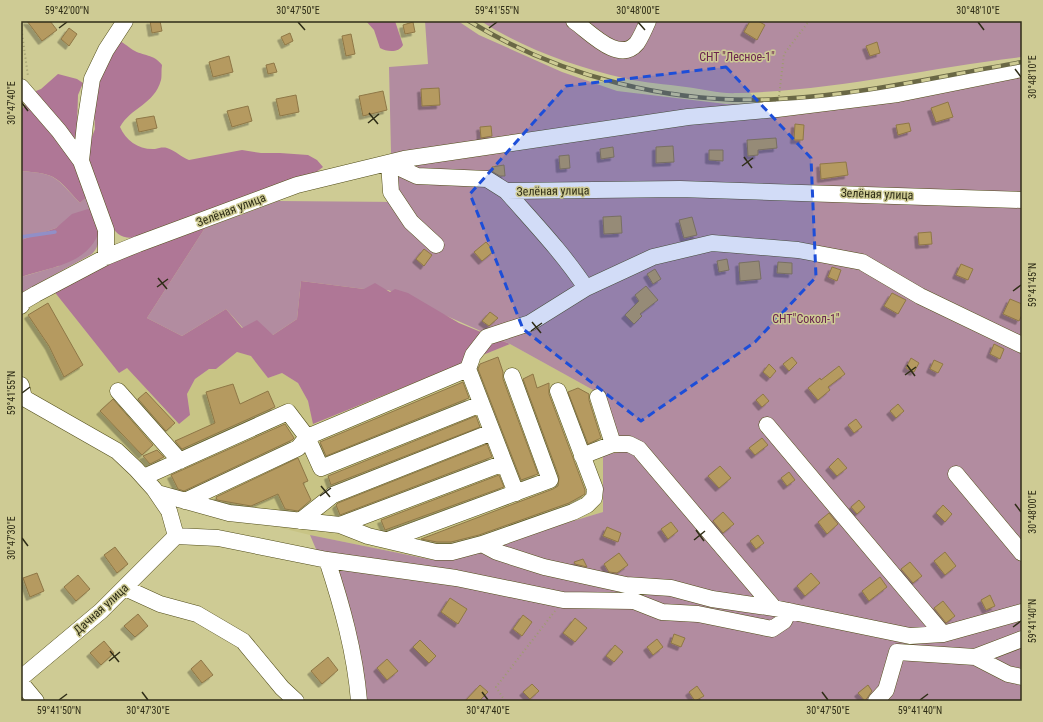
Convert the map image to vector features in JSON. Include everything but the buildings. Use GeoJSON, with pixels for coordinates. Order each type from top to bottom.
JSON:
{"type":"FeatureCollection","features":[{"type":"Feature","properties":{"kind":"street"},"geometry":{"type":"LineString","coordinates":[[81,161],[92,79],[106,50],[125,21]]}},
{"type":"Feature","properties":{"kind":"street"},"geometry":{"type":"LineString","coordinates":[[574,21],[608,47],[619,50],[629,49],[636,43],[648,21]]}},
{"type":"Feature","properties":{"kind":"street"},"geometry":{"type":"LineString","coordinates":[[436,245],[411,222],[391,192],[389,163],[404,159],[688,117],[777,109],[898,94],[1022,69]]}},
{"type":"Feature","properties":{"kind":"street"},"geometry":{"type":"LineString","coordinates":[[25,83],[81,161],[106,230],[106,257]]}},
{"type":"Feature","properties":{"kind":"street","name":"Зелёная улица"},"geometry":{"type":"LineString","coordinates":[[21,306],[24,301],[36,294],[106,257],[297,186],[389,163],[417,176],[487,179],[506,191],[680,189],[1022,200]]}},
{"type":"Feature","properties":{"kind":"street"},"geometry":{"type":"LineString","coordinates":[[506,191],[554,245],[586,288]]}},
{"type":"Feature","properties":{"kind":"street"},"geometry":{"type":"LineString","coordinates":[[516,493],[468,369],[473,356],[487,337],[530,323],[586,288],[653,257],[712,243],[798,250],[862,262],[920,296],[1022,345]]}},
{"type":"Feature","properties":{"kind":"street"},"geometry":{"type":"LineString","coordinates":[[186,501],[298,448],[307,437],[468,369]]}},
{"type":"Feature","properties":{"kind":"street"},"geometry":{"type":"LineString","coordinates":[[388,540],[550,480],[512,376]]}},
{"type":"Feature","properties":{"kind":"street"},"geometry":{"type":"LineString","coordinates":[[118,391],[180,461]]}},
{"type":"Feature","properties":{"kind":"street"},"geometry":{"type":"LineString","coordinates":[[157,493],[229,513],[340,525],[368,536],[436,552],[452,552],[482,544],[572,512],[587,505],[594,498],[595,489],[558,391]]}},
{"type":"Feature","properties":{"kind":"street"},"geometry":{"type":"LineString","coordinates":[[22,394],[117,451],[144,477],[157,493],[169,511],[176,536],[218,538],[327,560],[456,578],[563,600],[634,602],[662,612],[698,614],[772,629],[784,621],[781,610],[639,449],[629,444],[613,444],[582,456]]}},
{"type":"Feature","properties":{"kind":"street"},"geometry":{"type":"LineString","coordinates":[[598,397],[613,444]]}},
{"type":"Feature","properties":{"kind":"street"},"geometry":{"type":"LineString","coordinates":[[144,477],[288,412],[307,437],[321,468],[481,404]]}},
{"type":"Feature","properties":{"kind":"street"},"geometry":{"type":"LineString","coordinates":[[767,425],[943,634]]}},
{"type":"Feature","properties":{"kind":"street"},"geometry":{"type":"LineString","coordinates":[[300,521],[333,495],[492,432]]}},
{"type":"Feature","properties":{"kind":"street"},"geometry":{"type":"LineString","coordinates":[[340,525],[504,463]]}},
{"type":"Feature","properties":{"kind":"street"},"geometry":{"type":"LineString","coordinates":[[956,474],[1022,553]]}},
{"type":"Feature","properties":{"kind":"street","name":"Дачная улица"},"geometry":{"type":"LineString","coordinates":[[21,678],[101,611],[176,536]]}},
{"type":"Feature","properties":{"kind":"street"},"geometry":{"type":"LineString","coordinates":[[482,544],[511,558],[544,567],[626,585],[671,588],[712,599],[781,610],[910,636],[943,634],[1022,612]]}},
{"type":"Feature","properties":{"kind":"street"},"geometry":{"type":"LineString","coordinates":[[327,560],[342,607],[356,670],[359,701]]}},
{"type":"Feature","properties":{"kind":"street"},"geometry":{"type":"LineString","coordinates":[[125,588],[160,604],[197,614],[243,642],[282,688],[296,701]]}},
{"type":"Feature","properties":{"kind":"street"},"geometry":{"type":"LineString","coordinates":[[975,657],[1022,639]]}},
{"type":"Feature","properties":{"kind":"street"},"geometry":{"type":"LineString","coordinates":[[876,701],[886,690],[897,652],[975,657],[1008,674],[1022,677]]}},
{"type":"Feature","properties":{"kind":"street"},"geometry":{"type":"LineString","coordinates":[[21,683],[36,701]]}},
{"type":"Feature","properties":{"kind":"path"},"geometry":{"type":"LineString","coordinates":[[777,109],[784,54],[809,21]]}},
{"type":"Feature","properties":{"kind":"path"},"geometry":{"type":"LineString","coordinates":[[21,26],[25,83]]}},
{"type":"Feature","properties":{"kind":"path"},"geometry":{"type":"LineString","coordinates":[[505,701],[496,687],[563,600]]}},
{"type":"Feature","properties":{"kind":"highlighted area"},"geometry":{"type":"Polygon","coordinates":[[[726,67],[811,158],[816,277],[755,342],[641,421],[523,329],[470,194],[566,86],[726,67]]]}},
{"type":"Feature","properties":{"kind":"shaded area"},"geometry":{"type":"Polygon","coordinates":[[[366,21],[395,21],[403,45],[401,48],[393,51],[380,48],[374,30],[366,21]]]}},
{"type":"Feature","properties":{"kind":"shaded area"},"geometry":{"type":"Polygon","coordinates":[[[116,39],[137,52],[156,59],[162,65],[161,80],[158,88],[148,101],[130,115],[120,127],[129,140],[134,144],[149,149],[167,148],[189,160],[242,150],[261,153],[308,155],[317,160],[323,167],[310,177],[139,238],[121,236],[113,228],[85,162],[88,147],[95,129],[93,92],[116,39]]]}},
{"type":"Feature","properties":{"kind":"shaded area"},"geometry":{"type":"Polygon","coordinates":[[[58,74],[77,79],[83,83],[78,95],[77,126],[89,195],[80,203],[61,182],[55,178],[33,172],[21,171],[21,110],[28,102],[31,93],[41,89],[58,74]]]}},
{"type":"Feature","properties":{"kind":"shaded area"},"geometry":{"type":"Polygon","coordinates":[[[88,209],[93,211],[99,232],[86,252],[66,263],[21,277],[21,240],[56,228],[72,214],[88,209]]]}},
{"type":"Feature","properties":{"kind":"shaded area"},"geometry":{"type":"Polygon","coordinates":[[[205,228],[147,318],[182,336],[226,309],[242,328],[257,320],[273,335],[297,319],[301,281],[364,289],[375,283],[390,292],[395,289],[408,293],[459,323],[510,344],[313,424],[308,401],[298,383],[282,373],[268,378],[251,356],[237,352],[216,369],[209,369],[195,379],[187,394],[190,415],[179,424],[127,368],[119,373],[53,290],[103,264],[205,228]]]}},
{"type":"Feature","properties":{"kind":"shaded area"},"geometry":{"type":"Polygon","coordinates":[[[53,290],[119,373],[126,367],[179,424],[190,415],[187,394],[195,379],[209,369],[216,369],[237,352],[251,355],[268,378],[282,373],[298,383],[308,401],[314,424],[510,344],[604,396],[625,452],[603,455],[603,512],[496,544],[433,560],[310,535],[167,500],[27,391],[21,361],[21,313],[53,290]]]}},
{"type":"Feature","properties":{"kind":"green space","name":"СНТ\"Сокол-1\""},"geometry":{"type":"Polygon","coordinates":[[[425,21],[458,21],[479,35],[562,72],[617,91],[726,104],[793,103],[1022,66],[1022,701],[355,701],[341,608],[310,535],[433,560],[496,544],[603,512],[603,455],[625,451],[604,396],[510,344],[388,290],[364,289],[301,281],[297,319],[273,335],[243,328],[226,309],[182,336],[147,318],[205,228],[278,201],[399,202],[391,152],[389,67],[428,64],[425,21]]]}},
{"type":"Feature","properties":{"kind":"green space","name":"СНТ \"Лесное-1\""},"geometry":{"type":"Polygon","coordinates":[[[481,21],[1022,21],[1022,57],[845,84],[773,91],[725,93],[631,80],[605,74],[550,56],[514,40],[481,21]]]}},
{"type":"Feature","properties":{"kind":"green space"},"geometry":{"type":"Polygon","coordinates":[[[21,171],[33,172],[55,178],[80,203],[89,195],[97,218],[100,233],[97,247],[92,254],[21,293],[21,277],[59,266],[63,223],[56,228],[21,240],[21,171]]]}},
{"type":"Feature","properties":{"kind":"waterway"},"geometry":{"type":"LineString","coordinates":[[21,237],[55,232]]}},
{"type":"Feature","properties":{"kind":"railway"},"geometry":{"type":"LineString","coordinates":[[469,21],[504,41],[541,58],[579,72],[658,92],[739,100],[779,99],[841,94],[1022,62]]}}]}
